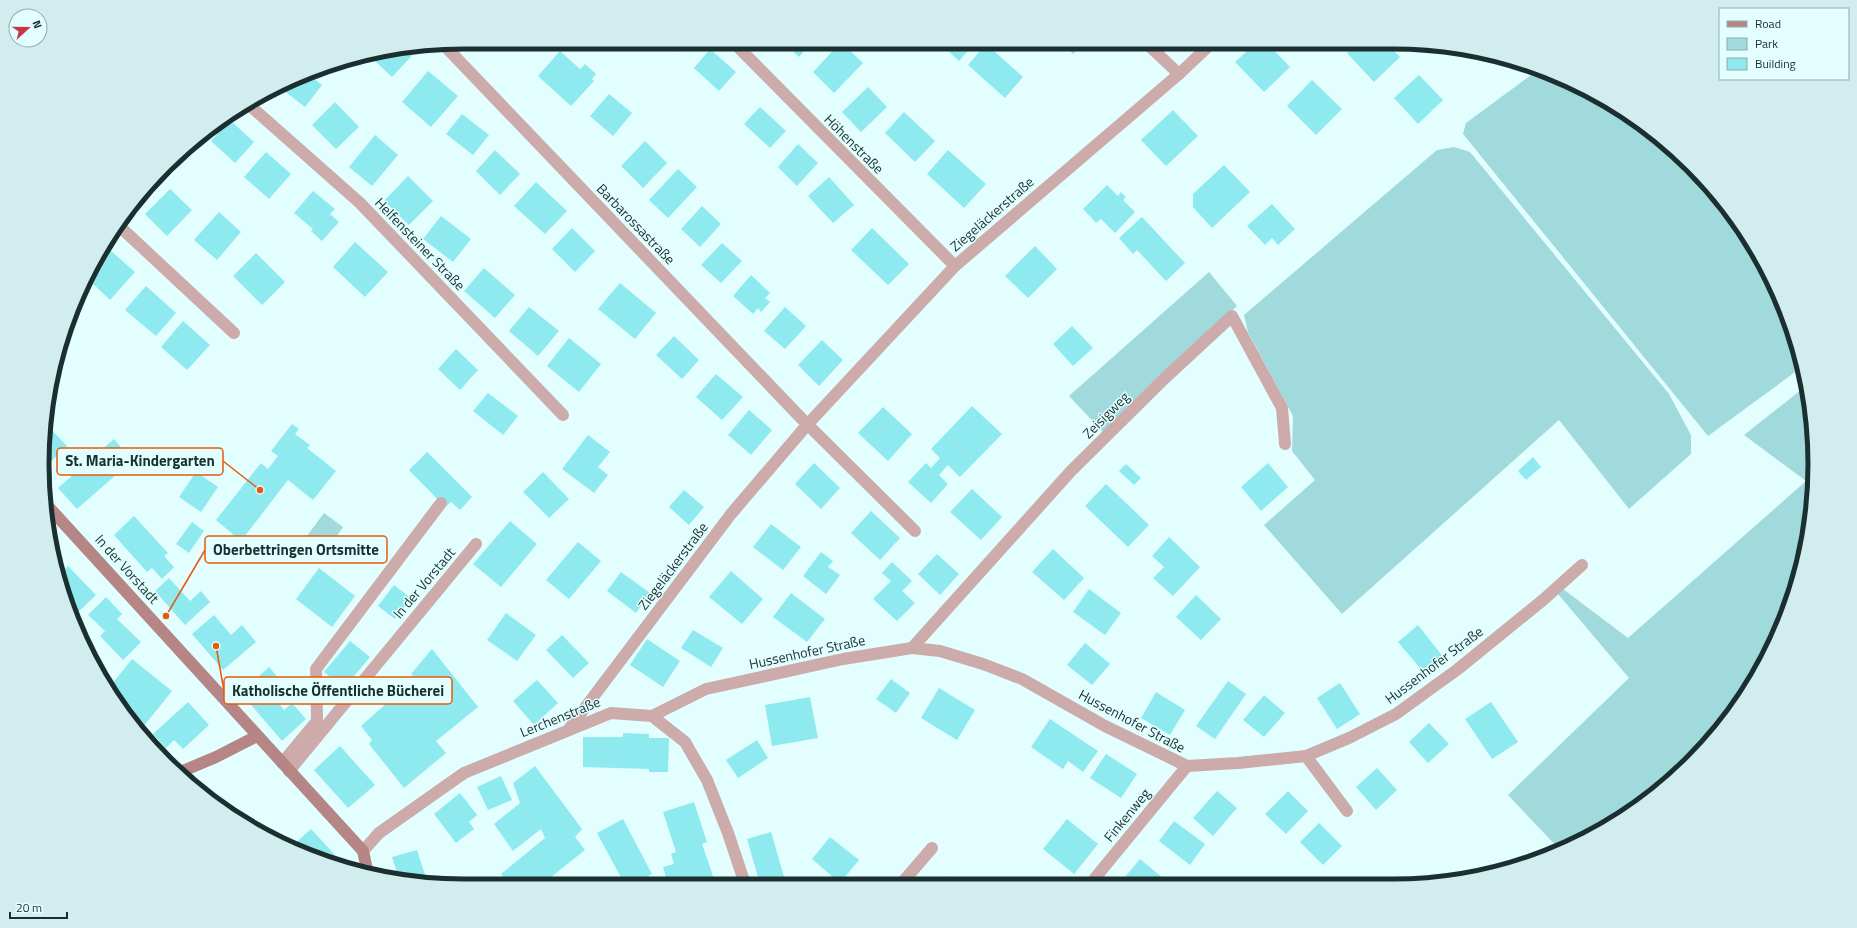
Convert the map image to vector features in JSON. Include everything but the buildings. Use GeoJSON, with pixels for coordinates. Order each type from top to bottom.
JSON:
{"type":"FeatureCollection","features":[{"type":"Feature","properties":{"kind":"street","name":"Höhenstraße"},"geometry":{"type":"LineString","coordinates":[[740,49],[955,266]]}},
{"type":"Feature","properties":{"kind":"street"},"geometry":{"type":"LineString","coordinates":[[1152,49],[1179,74]]}},
{"type":"Feature","properties":{"kind":"street","name":"Ziegeläckerstraße"},"geometry":{"type":"LineString","coordinates":[[569,729],[731,514],[807,425],[955,266],[1179,74],[1206,49]]}},
{"type":"Feature","properties":{"kind":"street","name":"Barbarossastraße"},"geometry":{"type":"LineString","coordinates":[[448,50],[807,425]]}},
{"type":"Feature","properties":{"kind":"street","name":"Helfensteiner Straße"},"geometry":{"type":"LineString","coordinates":[[251,108],[360,203],[563,415]]}},
{"type":"Feature","properties":{"kind":"street"},"geometry":{"type":"LineString","coordinates":[[122,229],[234,333]]}},
{"type":"Feature","properties":{"kind":"street","name":"Zeisigweg"},"geometry":{"type":"LineString","coordinates":[[912,648],[1071,471],[1165,378],[1232,316],[1282,408],[1285,444]]}},
{"type":"Feature","properties":{"kind":"street"},"geometry":{"type":"LineString","coordinates":[[807,425],[915,531]]}},
{"type":"Feature","properties":{"kind":"street"},"geometry":{"type":"LineString","coordinates":[[286,767],[317,721],[316,669],[441,503]]}},
{"type":"Feature","properties":{"kind":"street","name":"In der Vorstadt"},"geometry":{"type":"LineString","coordinates":[[52,511],[362,851],[366,867]]}},
{"type":"Feature","properties":{"kind":"street","name":"In der Vorstadt"},"geometry":{"type":"LineString","coordinates":[[286,767],[476,544]]}},
{"type":"Feature","properties":{"kind":"street","name":"Hussenhofer Straße"},"geometry":{"type":"LineString","coordinates":[[652,716],[706,689],[843,659],[912,648],[940,651],[954,655],[983,664],[1022,680],[1105,726],[1187,766],[1238,763],[1306,756],[1349,738],[1396,714],[1458,669],[1543,600],[1582,565]]}},
{"type":"Feature","properties":{"kind":"street","name":"Lerchenstraße"},"geometry":{"type":"LineString","coordinates":[[362,851],[379,833],[464,773],[611,713],[652,716]]}},
{"type":"Feature","properties":{"kind":"street"},"geometry":{"type":"LineString","coordinates":[[652,716],[685,742],[707,780],[728,833],[743,879]]}},
{"type":"Feature","properties":{"kind":"street"},"geometry":{"type":"LineString","coordinates":[[184,770],[216,757],[257,736]]}},
{"type":"Feature","properties":{"kind":"street"},"geometry":{"type":"LineString","coordinates":[[1306,756],[1347,811]]}},
{"type":"Feature","properties":{"kind":"street","name":"Finkenweg"},"geometry":{"type":"LineString","coordinates":[[1094,879],[1187,766]]}},
{"type":"Feature","properties":{"kind":"street"},"geometry":{"type":"LineString","coordinates":[[905,879],[932,848]]}},
{"type":"Feature","properties":{"kind":"green space"},"geometry":{"type":"Polygon","coordinates":[[[1533,74],[1577,92],[1601,105],[1646,135],[1667,152],[1705,190],[1738,233],[1765,280],[1776,305],[1786,331],[1797,371],[1708,436],[1463,134],[1466,123],[1533,74]]]}},
{"type":"Feature","properties":{"kind":"green space"},"geometry":{"type":"Polygon","coordinates":[[[1454,147],[1470,152],[1669,394],[1691,435],[1691,454],[1629,509],[1559,420],[1342,614],[1264,525],[1315,480],[1292,451],[1293,416],[1248,332],[1244,315],[1437,150],[1454,147]]]}},
{"type":"Feature","properties":{"kind":"green space"},"geometry":{"type":"Polygon","coordinates":[[[1209,272],[1237,306],[1104,433],[1069,396],[1209,272]]]}},
{"type":"Feature","properties":{"kind":"green space"},"geometry":{"type":"Polygon","coordinates":[[[1801,390],[1807,437],[1808,464],[1804,518],[1794,571],[1786,597],[1765,648],[1738,695],[1722,717],[1705,738],[1667,776],[1624,809],[1577,836],[1556,845],[1508,795],[1629,678],[1558,594],[1563,589],[1628,638],[1806,481],[1744,435],[1801,390]]]}},
{"type":"Feature","properties":{"kind":"green space"},"geometry":{"type":"Polygon","coordinates":[[[324,513],[343,527],[321,559],[301,544],[324,513]]]}},
{"type":"Feature","properties":{"kind":"place","name":"St. Maria-Kindergarten"},"geometry":{"type":"Point","coordinates":[260,490]}},
{"type":"Feature","properties":{"kind":"place","name":"Oberbettringen Ortsmitte"},"geometry":{"type":"Point","coordinates":[166,616]}},
{"type":"Feature","properties":{"kind":"place","name":"Katholische Öffentliche Bücherei"},"geometry":{"type":"Point","coordinates":[216,646]}}]}
